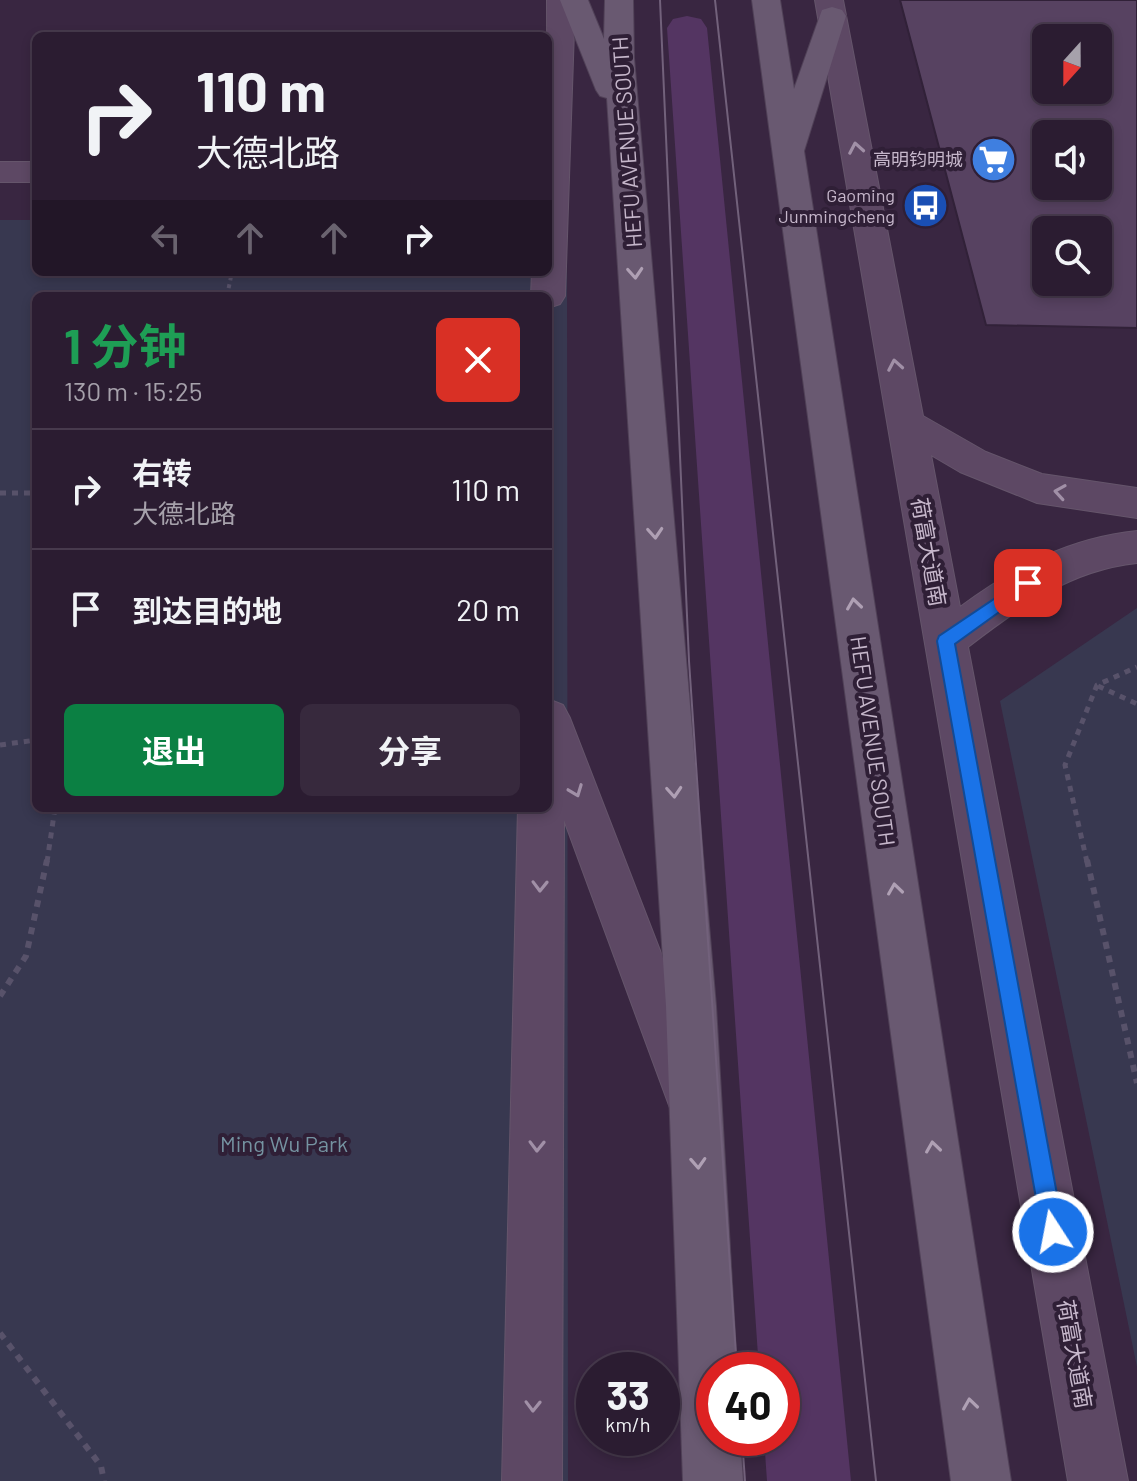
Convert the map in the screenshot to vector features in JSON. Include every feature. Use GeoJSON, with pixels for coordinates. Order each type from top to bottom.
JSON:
{"type":"FeatureCollection","features":[{"type":"Feature","properties":{"kind":"main road"},"geometry":{"type":"LineString","coordinates":[[574,0],[624,121]]}},
{"type":"Feature","properties":{"kind":"main road","name":"HEFU AVENUE SOUTH"},"geometry":{"type":"LineString","coordinates":[[619,0],[624,121],[691,1006],[713,1481]]}},
{"type":"Feature","properties":{"kind":"main road","name":"HEFU AVENUE SOUTH"},"geometry":{"type":"LineString","coordinates":[[766,0],[981,1481]]}},
{"type":"Feature","properties":{"kind":"main road"},"geometry":{"type":"LineString","coordinates":[[788,156],[830,8]]}},
{"type":"Feature","properties":{"kind":"street"},"geometry":{"type":"LineString","coordinates":[[552,133],[561,0]]}},
{"type":"Feature","properties":{"kind":"street","name":"荷富大道南"},"geometry":{"type":"LineString","coordinates":[[830,8],[1098,1481]]}},
{"type":"Feature","properties":{"kind":"street"},"geometry":{"type":"LineString","coordinates":[[0,172],[32,172]]}},
{"type":"Feature","properties":{"kind":"street"},"geometry":{"type":"LineString","coordinates":[[0,194],[32,194]]}},
{"type":"Feature","properties":{"kind":"street"},"geometry":{"type":"LineString","coordinates":[[906,423],[973,462],[1037,488],[1137,503]]}},
{"type":"Feature","properties":{"kind":"street"},"geometry":{"type":"LineString","coordinates":[[945,641],[1001,599],[1055,566],[1137,547]]}},
{"type":"Feature","properties":{"kind":"street"},"geometry":{"type":"LineString","coordinates":[[552,729],[695,1108]]}},
{"type":"Feature","properties":{"kind":"street"},"geometry":{"type":"LineString","coordinates":[[532,1481],[541,812]]}},
{"type":"Feature","properties":{"kind":"path"},"geometry":{"type":"LineString","coordinates":[[0,493],[32,493]]}},
{"type":"Feature","properties":{"kind":"path"},"geometry":{"type":"LineString","coordinates":[[1137,667],[1097,685],[1065,765],[1137,1083]]}},
{"type":"Feature","properties":{"kind":"path"},"geometry":{"type":"LineString","coordinates":[[1097,685],[1137,704]]}},
{"type":"Feature","properties":{"kind":"path"},"geometry":{"type":"LineString","coordinates":[[0,745],[32,741]]}},
{"type":"Feature","properties":{"kind":"path"},"geometry":{"type":"LineString","coordinates":[[0,996],[26,956],[49,852],[54,812]]}},
{"type":"Feature","properties":{"kind":"path"},"geometry":{"type":"LineString","coordinates":[[0,1333],[101,1466],[104,1481]]}},
{"type":"Feature","properties":{"kind":"green space","name":"Ming Wu Park"},"geometry":{"type":"Polygon","coordinates":[[[0,220],[32,220],[32,276],[552,276],[552,263],[567,228],[568,1481],[0,1481],[0,220]]]}},
{"type":"Feature","properties":{"kind":"green space"},"geometry":{"type":"Polygon","coordinates":[[[1137,608],[1137,1367],[1000,701],[1137,608]]]}},
{"type":"Feature","properties":{"kind":"building","name":"高明钧明城"},"geometry":{"type":"Polygon","coordinates":[[[900,0],[1137,0],[1137,328],[986,325],[900,0]]]}},
{"type":"Feature","properties":{"kind":"waterway"},"geometry":{"type":"LineString","coordinates":[[687,28],[809,1481]]}},
{"type":"Feature","properties":{"kind":"tram line"},"geometry":{"type":"LineString","coordinates":[[660,0],[689,661],[736,1352]]}},
{"type":"Feature","properties":{"kind":"tram line"},"geometry":{"type":"LineString","coordinates":[[715,0],[876,1481]]}},
{"type":"Feature","properties":{"kind":"tram line"},"geometry":{"type":"LineString","coordinates":[[743,1456],[745,1481]]}},
{"type":"Feature","properties":{"kind":"place","name":"高明钧明城"},"geometry":{"type":"Point","coordinates":[994,160]}},
{"type":"Feature","properties":{"kind":"place","name":"Gaoming Junmingcheng"},"geometry":{"type":"Point","coordinates":[926,206]}},
{"type":"Feature","properties":{"kind":"route"},"geometry":{"type":"LineString","coordinates":[[1028,583],[945,641],[1053,1232]]}}]}
